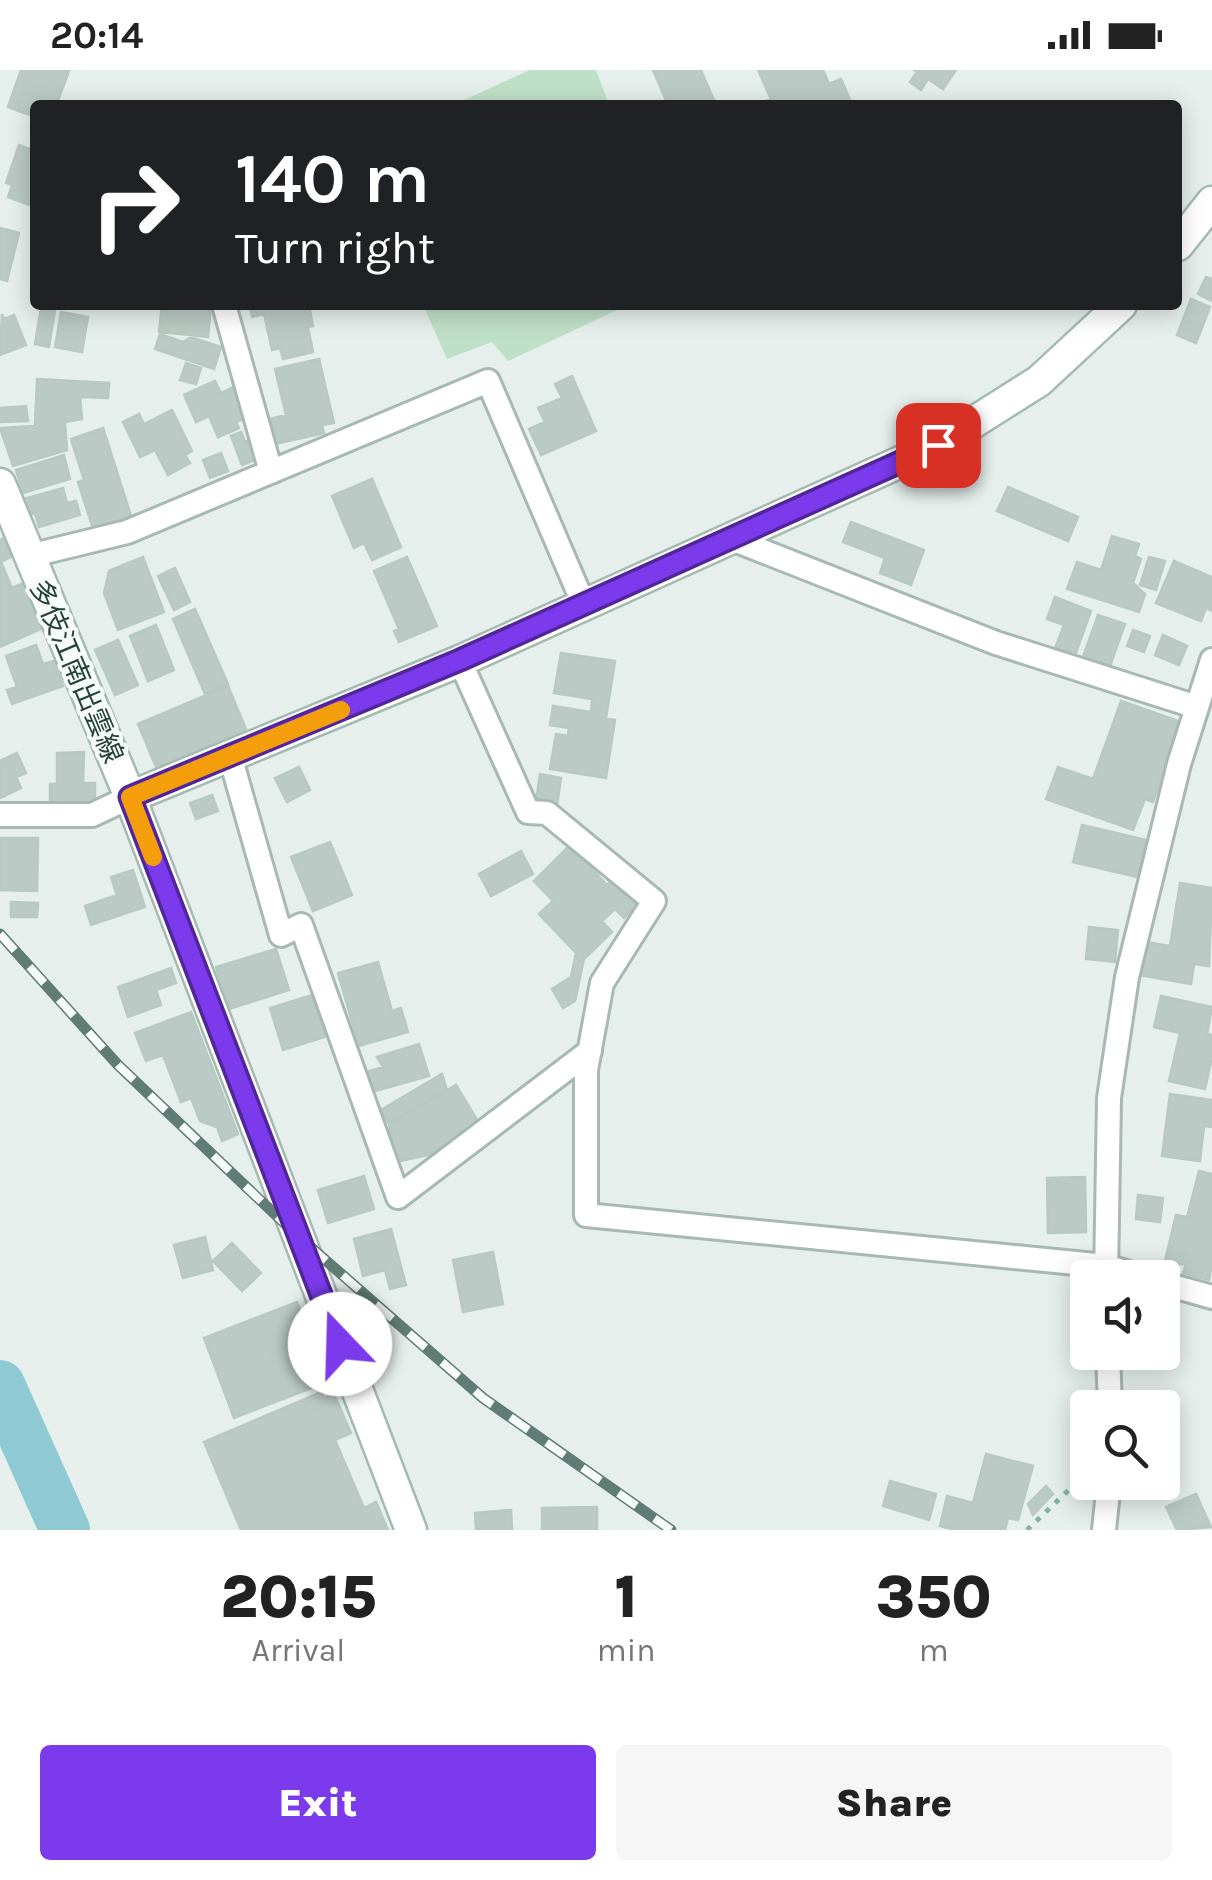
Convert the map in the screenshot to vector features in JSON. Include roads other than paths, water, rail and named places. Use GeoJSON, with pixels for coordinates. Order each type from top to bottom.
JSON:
{"type":"FeatureCollection","features":[{"type":"Feature","properties":{"kind":"street"},"geometry":{"type":"LineString","coordinates":[[1182,240],[1212,202]]}},
{"type":"Feature","properties":{"kind":"street"},"geometry":{"type":"LineString","coordinates":[[225,310],[271,472]]}},
{"type":"Feature","properties":{"kind":"street"},"geometry":{"type":"LineString","coordinates":[[0,815],[92,815],[460,660],[732,539],[938,445],[1039,382],[1116,310]]}},
{"type":"Feature","properties":{"kind":"street"},"geometry":{"type":"LineString","coordinates":[[28,556],[127,532],[488,381],[584,605]]}},
{"type":"Feature","properties":{"kind":"street","name":"多伎江南出雲線"},"geometry":{"type":"LineString","coordinates":[[0,484],[130,797],[404,1528]]}},
{"type":"Feature","properties":{"kind":"street"},"geometry":{"type":"LineString","coordinates":[[732,539],[996,644],[1197,707]]}},
{"type":"Feature","properties":{"kind":"street"},"geometry":{"type":"LineString","coordinates":[[460,660],[528,812],[547,814],[654,901],[602,983],[586,1070],[586,1216],[1070,1268]]}},
{"type":"Feature","properties":{"kind":"street"},"geometry":{"type":"LineString","coordinates":[[1106,1260],[1110,1098],[1127,976],[1179,764],[1212,660]]}},
{"type":"Feature","properties":{"kind":"street"},"geometry":{"type":"LineString","coordinates":[[230,756],[281,935],[301,925],[398,1197],[590,1051]]}},
{"type":"Feature","properties":{"kind":"street"},"geometry":{"type":"LineString","coordinates":[[1180,1288],[1212,1297]]}},
{"type":"Feature","properties":{"kind":"street"},"geometry":{"type":"LineString","coordinates":[[1104,1530],[1107,1500]]}},
{"type":"Feature","properties":{"kind":"waterway"},"geometry":{"type":"LineString","coordinates":[[0,1385],[65,1530]]}},
{"type":"Feature","properties":{"kind":"railway"},"geometry":{"type":"LineString","coordinates":[[0,934],[118,1065],[299,1237],[483,1398],[671,1530]]}}]}
